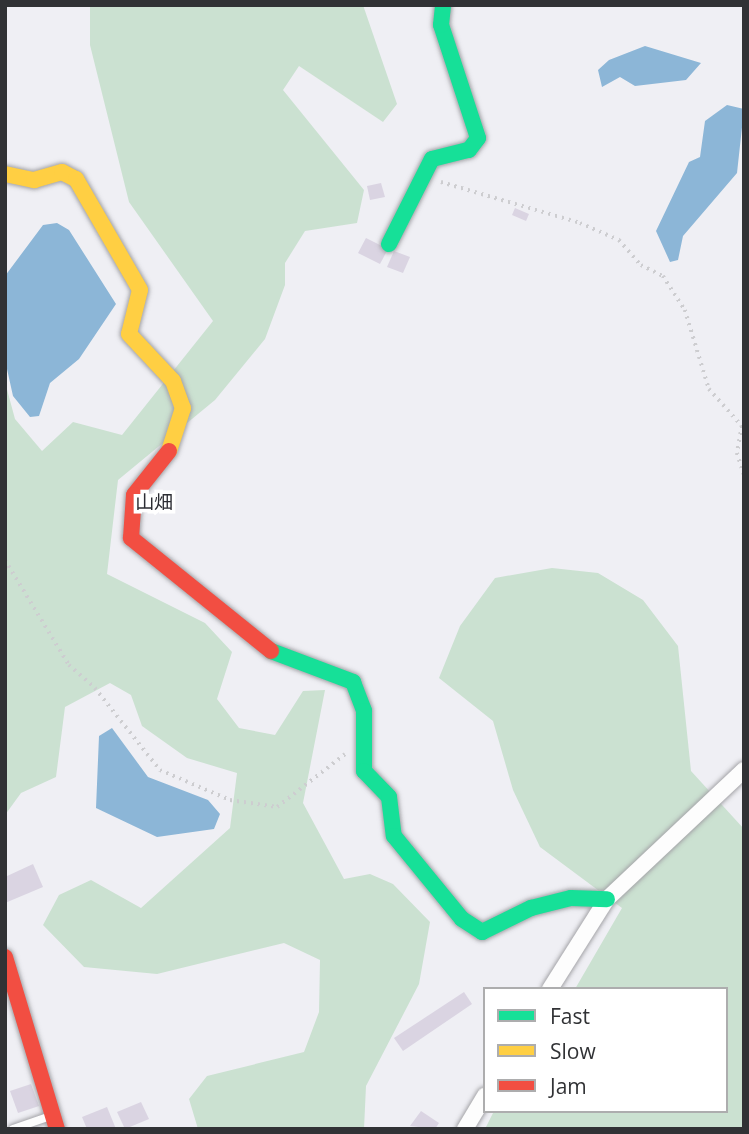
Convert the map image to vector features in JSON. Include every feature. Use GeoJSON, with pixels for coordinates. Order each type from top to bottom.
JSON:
{"type":"FeatureCollection","features":[{"type":"Feature","properties":{"kind":"street"},"geometry":{"type":"LineString","coordinates":[[389,244],[432,159],[469,150],[478,138],[441,25],[443,5]]}},
{"type":"Feature","properties":{"kind":"street"},"geometry":{"type":"LineString","coordinates":[[5,174],[34,180],[62,172],[76,179],[140,290],[129,334],[173,381],[183,408],[177,440],[134,495],[128,519],[131,538],[282,660],[328,668],[353,682],[364,712],[359,741],[364,771],[389,797],[394,836],[462,919],[482,932],[531,908],[571,898],[607,899]]}},
{"type":"Feature","properties":{"kind":"street"},"geometry":{"type":"LineString","coordinates":[[551,987],[607,899],[744,770]]}},
{"type":"Feature","properties":{"kind":"street"},"geometry":{"type":"LineString","coordinates":[[5,957],[55,1122]]}},
{"type":"Feature","properties":{"kind":"street"},"geometry":{"type":"LineString","coordinates":[[465,1129],[483,1099]]}},
{"type":"Feature","properties":{"kind":"lane"},"geometry":{"type":"LineString","coordinates":[[13,1129],[55,1122]]}},
{"type":"Feature","properties":{"kind":"path"},"geometry":{"type":"LineString","coordinates":[[423,178],[580,223],[619,240],[663,276],[685,310],[709,388],[741,426],[737,468],[744,475]]}},
{"type":"Feature","properties":{"kind":"path"},"geometry":{"type":"LineString","coordinates":[[5,560],[69,665],[95,688],[160,770],[230,800],[277,807],[359,741]]}},
{"type":"Feature","properties":{"kind":"green space"},"geometry":{"type":"Polygon","coordinates":[[[90,5],[363,5],[397,104],[383,122],[299,66],[283,90],[364,190],[357,223],[305,231],[285,263],[285,285],[265,339],[215,400],[118,480],[107,574],[205,623],[232,652],[217,699],[239,728],[275,735],[303,691],[325,690],[303,803],[344,879],[370,874],[393,884],[430,922],[419,984],[366,1086],[364,1129],[198,1129],[189,1099],[207,1076],[304,1052],[319,1012],[320,960],[284,943],[157,974],[84,967],[43,925],[59,895],[91,880],[141,908],[230,828],[237,773],[187,758],[142,726],[131,695],[110,683],[65,707],[56,777],[21,793],[5,815],[5,382],[15,419],[42,451],[73,422],[122,435],[213,321],[129,202],[90,45],[90,5]]]}},
{"type":"Feature","properties":{"kind":"green space"},"geometry":{"type":"Polygon","coordinates":[[[552,568],[598,573],[643,600],[678,646],[691,771],[744,829],[744,1129],[485,1129],[493,1113],[728,1113],[728,987],[576,987],[622,908],[540,847],[513,790],[493,721],[439,678],[460,626],[495,578],[552,568]]]}},
{"type":"Feature","properties":{"kind":"water"},"geometry":{"type":"Polygon","coordinates":[[[645,46],[701,63],[686,80],[635,86],[620,77],[602,87],[598,70],[609,60],[645,46]]]}},
{"type":"Feature","properties":{"kind":"water"},"geometry":{"type":"Polygon","coordinates":[[[727,105],[744,109],[737,173],[683,236],[678,260],[670,262],[656,231],[689,162],[700,157],[705,121],[727,105]]]}},
{"type":"Feature","properties":{"kind":"water"},"geometry":{"type":"Polygon","coordinates":[[[57,223],[69,230],[116,304],[79,359],[50,383],[39,416],[30,417],[13,396],[5,360],[5,276],[43,225],[57,223]]]}},
{"type":"Feature","properties":{"kind":"water"},"geometry":{"type":"Polygon","coordinates":[[[112,728],[148,777],[208,800],[220,814],[214,829],[157,837],[96,808],[99,736],[112,728]]]}},
{"type":"Feature","properties":{"kind":"building"},"geometry":{"type":"Polygon","coordinates":[[[381,183],[385,197],[370,200],[367,186],[381,183]]]}},
{"type":"Feature","properties":{"kind":"building"},"geometry":{"type":"Polygon","coordinates":[[[515,208],[529,214],[526,221],[512,215],[515,208]]]}},
{"type":"Feature","properties":{"kind":"building"},"geometry":{"type":"Polygon","coordinates":[[[366,238],[388,249],[380,264],[358,253],[366,238]]]}},
{"type":"Feature","properties":{"kind":"building"},"geometry":{"type":"Polygon","coordinates":[[[394,251],[410,257],[403,273],[387,267],[394,251]]]}},
{"type":"Feature","properties":{"kind":"building"},"geometry":{"type":"Polygon","coordinates":[[[33,864],[43,887],[5,903],[5,877],[33,864]]]}},
{"type":"Feature","properties":{"kind":"building"},"geometry":{"type":"Polygon","coordinates":[[[464,992],[472,1004],[403,1051],[394,1038],[464,992]]]}},
{"type":"Feature","properties":{"kind":"building"},"geometry":{"type":"Polygon","coordinates":[[[31,1084],[39,1106],[18,1113],[10,1091],[31,1084]]]}},
{"type":"Feature","properties":{"kind":"building"},"geometry":{"type":"Polygon","coordinates":[[[141,1102],[149,1119],[125,1129],[117,1112],[141,1102]]]}},
{"type":"Feature","properties":{"kind":"building"},"geometry":{"type":"Polygon","coordinates":[[[107,1107],[116,1129],[87,1129],[82,1117],[107,1107]]]}},
{"type":"Feature","properties":{"kind":"building"},"geometry":{"type":"Polygon","coordinates":[[[421,1111],[439,1123],[435,1129],[410,1126],[421,1111]]]}},
{"type":"Feature","properties":{"kind":"traffic: fast"},"geometry":{"type":"LineString","coordinates":[[389,244],[432,159],[469,150],[478,138],[441,25],[443,5]]}},
{"type":"Feature","properties":{"kind":"traffic: fast"},"geometry":{"type":"LineString","coordinates":[[271,651],[353,682],[364,711],[364,771],[389,797],[394,836],[462,919],[482,932],[531,908],[571,898],[607,899]]}},
{"type":"Feature","properties":{"kind":"traffic: slow"},"geometry":{"type":"LineString","coordinates":[[5,174],[34,180],[62,172],[76,179],[140,290],[129,334],[173,381],[183,408],[169,451]]}},
{"type":"Feature","properties":{"kind":"traffic: jam"},"geometry":{"type":"LineString","coordinates":[[169,451],[134,495],[131,538],[271,651]]}},
{"type":"Feature","properties":{"kind":"traffic: jam"},"geometry":{"type":"LineString","coordinates":[[5,957],[57,1129]]}},
{"type":"Feature","properties":{"kind":"district","name":"山畑"},"geometry":{"type":"Point","coordinates":[154,503]}}]}
